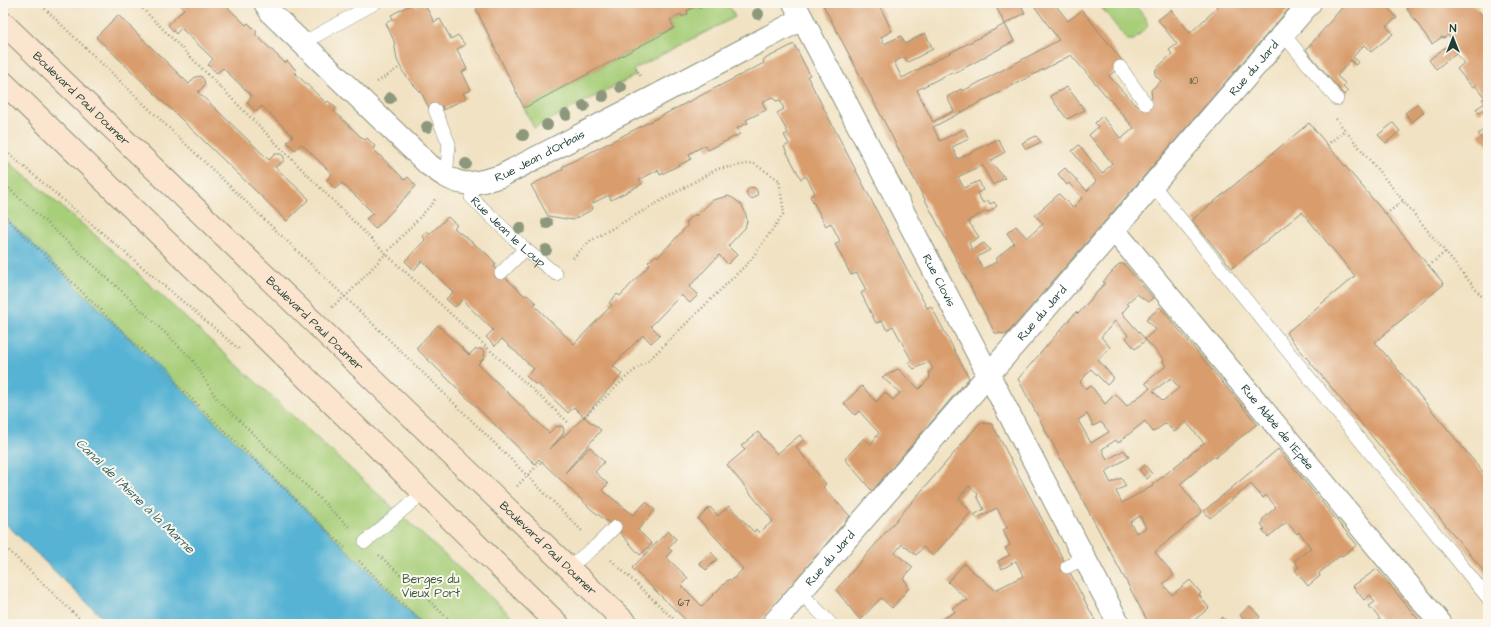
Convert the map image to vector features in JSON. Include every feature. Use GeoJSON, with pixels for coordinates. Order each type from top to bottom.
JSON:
{"type":"FeatureCollection","features":[{"type":"Feature","properties":{"kind":"main road","name":"Boulevard Paul Doumer"},"geometry":{"type":"LineString","coordinates":[[3,23],[627,624]]}},
{"type":"Feature","properties":{"kind":"main road"},"geometry":{"type":"LineString","coordinates":[[3,82],[558,624]]}},
{"type":"Feature","properties":{"kind":"street","name":"Rue Jean d'Orbais"},"geometry":{"type":"LineString","coordinates":[[265,3],[272,14],[429,165],[446,177],[458,183],[479,183],[501,176],[652,98],[798,11]]}},
{"type":"Feature","properties":{"kind":"street","name":"Rue du Jard"},"geometry":{"type":"LineString","coordinates":[[773,624],[1153,185],[1185,139],[1310,3]]}},
{"type":"Feature","properties":{"kind":"street","name":"Rue Clovis"},"geometry":{"type":"LineString","coordinates":[[798,11],[989,376],[1076,562],[1119,624]]}},
{"type":"Feature","properties":{"kind":"street","name":"Rue Abbé de l'Epée"},"geometry":{"type":"LineString","coordinates":[[1114,230],[1441,624]]}},
{"type":"Feature","properties":{"kind":"lane"},"geometry":{"type":"LineString","coordinates":[[303,43],[375,3]]}},
{"type":"Feature","properties":{"kind":"lane","name":"Rue du Jard"},"geometry":{"type":"LineString","coordinates":[[1283,34],[1337,99]]}},
{"type":"Feature","properties":{"kind":"lane"},"geometry":{"type":"LineString","coordinates":[[1120,67],[1146,104]]}},
{"type":"Feature","properties":{"kind":"lane"},"geometry":{"type":"LineString","coordinates":[[435,110],[449,144],[446,177]]}},
{"type":"Feature","properties":{"kind":"lane","name":"Rue Jean le Loup"},"geometry":{"type":"LineString","coordinates":[[473,183],[471,198],[525,249],[556,274]]}},
{"type":"Feature","properties":{"kind":"lane"},"geometry":{"type":"LineString","coordinates":[[1153,185],[1488,598]]}},
{"type":"Feature","properties":{"kind":"lane"},"geometry":{"type":"LineString","coordinates":[[501,273],[525,249]]}},
{"type":"Feature","properties":{"kind":"lane"},"geometry":{"type":"LineString","coordinates":[[365,542],[424,492]]}},
{"type":"Feature","properties":{"kind":"lane"},"geometry":{"type":"LineString","coordinates":[[569,567],[596,546],[616,527]]}},
{"type":"Feature","properties":{"kind":"lane","name":"Rue du Jard"},"geometry":{"type":"LineString","coordinates":[[801,593],[831,624]]}},
{"type":"Feature","properties":{"kind":"path"},"geometry":{"type":"LineString","coordinates":[[39,3],[528,476],[596,546],[679,624]]}},
{"type":"Feature","properties":{"kind":"path"},"geometry":{"type":"LineString","coordinates":[[138,3],[386,254],[570,424]]}},
{"type":"Feature","properties":{"kind":"path"},"geometry":{"type":"LineString","coordinates":[[1335,118],[1488,304]]}},
{"type":"Feature","properties":{"kind":"path"},"geometry":{"type":"LineString","coordinates":[[1327,144],[1345,130]]}},
{"type":"Feature","properties":{"kind":"path"},"geometry":{"type":"LineString","coordinates":[[3,149],[244,353]]}},
{"type":"Feature","properties":{"kind":"path"},"geometry":{"type":"LineString","coordinates":[[573,258],[590,241],[717,169],[753,163],[779,180],[784,213],[750,261],[649,360],[631,373],[584,417]]}},
{"type":"Feature","properties":{"kind":"path"},"geometry":{"type":"LineString","coordinates":[[3,183],[127,296],[192,359],[216,399],[326,506],[454,624]]}},
{"type":"Feature","properties":{"kind":"path"},"geometry":{"type":"LineString","coordinates":[[1386,214],[1403,201]]}},
{"type":"Feature","properties":{"kind":"path"},"geometry":{"type":"LineString","coordinates":[[349,294],[433,203]]}},
{"type":"Feature","properties":{"kind":"path"},"geometry":{"type":"LineString","coordinates":[[3,215],[350,552]]}},
{"type":"Feature","properties":{"kind":"path"},"geometry":{"type":"LineString","coordinates":[[1429,266],[1445,252]]}},
{"type":"Feature","properties":{"kind":"path"},"geometry":{"type":"LineString","coordinates":[[501,502],[541,462]]}},
{"type":"Feature","properties":{"kind":"path"},"geometry":{"type":"LineString","coordinates":[[3,545],[85,624]]}},
{"type":"Feature","properties":{"kind":"path"},"geometry":{"type":"LineString","coordinates":[[355,558],[424,624]]}},
{"type":"Feature","properties":{"kind":"green space"},"geometry":{"type":"Polygon","coordinates":[[[705,3],[728,3],[735,17],[636,68],[633,70],[636,75],[534,128],[524,108],[674,28],[670,20],[681,14],[682,16],[688,14],[687,11],[698,5],[699,7],[705,3]]]}},
{"type":"Feature","properties":{"kind":"green space"},"geometry":{"type":"Polygon","coordinates":[[[1098,3],[1133,3],[1146,19],[1148,26],[1134,40],[1127,40],[1098,3]]]}},
{"type":"Feature","properties":{"kind":"green space","name":"Berges du Vieux Port"},"geometry":{"type":"Polygon","coordinates":[[[3,157],[103,242],[520,624],[423,624],[3,215],[3,157]]]}},
{"type":"Feature","properties":{"kind":"water","name":"Canal de l'Aisne à la Marne"},"geometry":{"type":"Polygon","coordinates":[[[3,215],[423,624],[109,624],[3,521],[3,215]]]}},
{"type":"Feature","properties":{"kind":"building"},"geometry":{"type":"Polygon","coordinates":[[[179,3],[223,3],[246,25],[248,23],[257,32],[255,34],[285,63],[287,61],[296,70],[294,72],[326,103],[328,101],[336,108],[334,111],[360,136],[365,140],[367,138],[375,146],[373,149],[405,180],[408,177],[416,186],[375,229],[366,219],[373,213],[358,198],[342,183],[335,189],[327,180],[332,174],[306,148],[301,144],[295,150],[287,142],[293,136],[262,106],[256,112],[247,102],[252,96],[223,68],[217,73],[208,65],[213,59],[181,28],[176,34],[168,25],[184,9],[179,3]]]}},
{"type":"Feature","properties":{"kind":"building"},"geometry":{"type":"Polygon","coordinates":[[[414,3],[416,7],[424,3],[434,22],[440,19],[451,39],[458,35],[465,45],[457,49],[467,69],[462,72],[471,90],[463,93],[466,98],[443,110],[442,106],[431,112],[421,92],[403,72],[397,60],[394,41],[386,23],[393,19],[391,15],[414,3]]]}},
{"type":"Feature","properties":{"kind":"building"},"geometry":{"type":"Polygon","coordinates":[[[488,3],[705,4],[699,8],[698,5],[687,11],[688,14],[682,17],[681,14],[670,20],[674,28],[524,108],[476,9],[488,3]]]}},
{"type":"Feature","properties":{"kind":"building"},"geometry":{"type":"Polygon","coordinates":[[[822,3],[878,3],[892,31],[881,37],[884,44],[901,36],[905,44],[925,33],[933,49],[908,62],[904,57],[894,62],[902,78],[1005,24],[1014,41],[953,74],[952,72],[917,90],[933,122],[954,111],[947,97],[961,89],[963,91],[1059,40],[1032,3],[1054,3],[1068,21],[1082,10],[1124,63],[1109,76],[1134,104],[1142,107],[1152,98],[1151,90],[1161,81],[1155,75],[1156,69],[1172,54],[1169,50],[1177,44],[1158,20],[1171,10],[1190,33],[1218,7],[1215,3],[1294,3],[1007,334],[995,333],[822,3]],[[1071,55],[933,127],[940,141],[964,129],[969,139],[952,147],[958,159],[998,139],[1005,152],[990,161],[1005,178],[993,185],[982,165],[958,177],[964,188],[979,181],[983,190],[977,193],[983,203],[988,200],[990,204],[994,202],[997,206],[989,212],[986,211],[968,221],[979,237],[969,243],[972,250],[984,243],[990,250],[977,257],[983,269],[998,261],[996,259],[1014,243],[1007,233],[1016,226],[1027,238],[1043,224],[1035,215],[1059,194],[1073,208],[1082,198],[1069,183],[1067,185],[1058,174],[1065,168],[1087,191],[1096,181],[1072,151],[1079,145],[1102,174],[1112,163],[1089,135],[1098,127],[1095,123],[1102,116],[1121,139],[1134,128],[1071,55]]]}},
{"type":"Feature","properties":{"kind":"building"},"geometry":{"type":"Polygon","coordinates":[[[994,3],[1020,3],[1025,13],[1005,24],[994,3]]]}},
{"type":"Feature","properties":{"kind":"building"},"geometry":{"type":"Polygon","coordinates":[[[1346,3],[1384,3],[1397,18],[1386,26],[1393,34],[1371,52],[1364,45],[1353,57],[1359,62],[1355,65],[1351,60],[1337,76],[1346,84],[1343,87],[1348,92],[1344,95],[1306,50],[1346,3]]]}},
{"type":"Feature","properties":{"kind":"building"},"geometry":{"type":"Polygon","coordinates":[[[1409,3],[1416,3],[1417,5],[1419,3],[1473,3],[1488,24],[1488,107],[1479,113],[1476,109],[1485,103],[1482,99],[1485,98],[1475,85],[1472,87],[1457,69],[1464,63],[1456,53],[1436,69],[1429,60],[1453,41],[1448,35],[1432,44],[1407,9],[1411,6],[1409,3]]]}},
{"type":"Feature","properties":{"kind":"building"},"geometry":{"type":"Polygon","coordinates":[[[118,15],[189,84],[195,77],[201,76],[205,85],[198,92],[269,160],[275,154],[281,154],[284,157],[284,161],[275,167],[309,199],[287,221],[96,37],[118,15]]]}},
{"type":"Feature","properties":{"kind":"building"},"geometry":{"type":"Polygon","coordinates":[[[794,44],[810,75],[807,76],[927,308],[931,306],[969,378],[872,491],[845,459],[864,438],[871,444],[879,433],[859,411],[855,415],[844,403],[862,386],[876,402],[885,392],[893,400],[900,393],[882,377],[898,369],[919,389],[930,378],[929,372],[933,369],[929,362],[914,369],[908,363],[912,361],[893,326],[887,330],[882,321],[876,323],[861,293],[866,290],[857,273],[851,275],[835,244],[840,241],[831,223],[826,226],[810,196],[815,193],[806,176],[801,179],[784,147],[789,144],[784,135],[788,133],[777,113],[784,109],[780,100],[776,101],[772,97],[762,102],[766,110],[746,120],[748,123],[737,128],[740,134],[708,150],[705,145],[689,154],[691,159],[660,175],[658,170],[639,180],[642,184],[611,200],[609,195],[591,204],[593,209],[573,220],[548,216],[531,185],[563,169],[562,167],[764,63],[763,60],[794,44]]]}},
{"type":"Feature","properties":{"kind":"building"},"geometry":{"type":"Polygon","coordinates":[[[1067,87],[1085,110],[1067,119],[1050,96],[1067,87]]]}},
{"type":"Feature","properties":{"kind":"building"},"geometry":{"type":"Polygon","coordinates":[[[1417,104],[1424,112],[1412,122],[1405,113],[1417,104]]]}},
{"type":"Feature","properties":{"kind":"building"},"geometry":{"type":"Polygon","coordinates":[[[1309,123],[1444,284],[1375,342],[1488,478],[1488,576],[1286,333],[1355,276],[1302,212],[1232,268],[1192,220],[1309,123]]]}},
{"type":"Feature","properties":{"kind":"building"},"geometry":{"type":"Polygon","coordinates":[[[1393,123],[1400,131],[1386,143],[1378,135],[1393,123]]]}},
{"type":"Feature","properties":{"kind":"building"},"geometry":{"type":"Polygon","coordinates":[[[1488,126],[1488,146],[1478,134],[1488,126]]]}},
{"type":"Feature","properties":{"kind":"building"},"geometry":{"type":"Polygon","coordinates":[[[1036,136],[1041,142],[1026,149],[1022,143],[1036,136]]]}},
{"type":"Feature","properties":{"kind":"building"},"geometry":{"type":"Polygon","coordinates":[[[750,188],[754,188],[756,189],[756,197],[750,198],[747,195],[747,191],[750,188]]]}},
{"type":"Feature","properties":{"kind":"building"},"geometry":{"type":"Polygon","coordinates":[[[728,196],[742,205],[747,221],[745,228],[728,246],[737,255],[728,264],[719,255],[689,287],[698,295],[690,303],[681,295],[651,326],[660,335],[651,343],[643,335],[626,352],[613,366],[622,374],[584,417],[574,407],[568,413],[537,383],[535,384],[526,376],[534,369],[502,339],[495,346],[486,337],[493,330],[462,300],[455,307],[446,299],[453,292],[422,261],[414,270],[405,261],[425,240],[423,236],[425,233],[427,232],[430,234],[448,217],[457,225],[454,228],[488,255],[496,264],[494,267],[525,296],[527,295],[536,303],[534,305],[574,344],[612,305],[609,303],[617,294],[620,296],[650,264],[648,262],[656,255],[658,257],[688,225],[686,223],[695,214],[696,216],[713,200],[728,196]]]}},
{"type":"Feature","properties":{"kind":"building"},"geometry":{"type":"Polygon","coordinates":[[[1119,264],[1124,264],[1153,298],[1148,302],[1137,294],[1127,303],[1129,305],[1122,313],[1145,339],[1156,329],[1146,320],[1160,307],[1257,424],[1180,484],[1202,512],[1155,552],[1174,575],[1163,584],[1172,595],[1190,580],[1201,593],[1199,595],[1209,608],[1192,622],[1194,624],[1149,624],[1018,379],[1076,312],[1078,314],[1105,283],[1103,282],[1119,264]],[[1115,321],[1101,337],[1110,347],[1098,360],[1114,378],[1107,385],[1091,369],[1080,382],[1086,389],[1091,386],[1105,404],[1115,394],[1127,406],[1150,388],[1145,383],[1166,366],[1163,362],[1164,360],[1146,340],[1135,349],[1126,338],[1128,335],[1115,321]],[[1171,378],[1153,391],[1163,401],[1179,388],[1171,378]],[[1087,414],[1078,420],[1091,443],[1109,432],[1101,422],[1093,426],[1087,414]],[[1145,421],[1118,443],[1116,440],[1102,449],[1107,460],[1124,450],[1129,457],[1105,472],[1111,483],[1121,478],[1126,486],[1116,491],[1122,503],[1153,486],[1152,485],[1204,443],[1186,422],[1174,432],[1166,423],[1153,432],[1145,421]],[[1140,516],[1130,522],[1136,533],[1146,528],[1140,516]]]}},
{"type":"Feature","properties":{"kind":"building"},"geometry":{"type":"Polygon","coordinates":[[[438,325],[469,355],[475,349],[481,349],[485,352],[484,358],[478,364],[549,433],[555,427],[562,426],[564,429],[563,434],[550,449],[584,417],[601,430],[565,473],[590,447],[604,462],[595,472],[608,484],[602,490],[633,515],[646,502],[655,510],[638,530],[652,544],[640,555],[615,527],[592,510],[539,459],[535,464],[416,348],[438,325]]]}},
{"type":"Feature","properties":{"kind":"building"},"geometry":{"type":"Polygon","coordinates":[[[980,423],[992,424],[1097,624],[938,624],[936,622],[955,612],[952,608],[968,600],[948,582],[964,564],[995,590],[1023,576],[1016,561],[1002,569],[998,561],[1010,555],[1005,548],[1010,545],[1003,530],[1007,528],[997,508],[977,518],[974,515],[984,509],[977,496],[978,494],[969,486],[959,498],[971,512],[933,556],[923,547],[916,555],[902,544],[895,553],[913,567],[903,579],[907,583],[908,589],[892,608],[881,598],[860,620],[836,590],[980,423]]]}},
{"type":"Feature","properties":{"kind":"building"},"geometry":{"type":"Polygon","coordinates":[[[758,432],[777,454],[800,435],[804,440],[796,447],[826,484],[823,487],[850,516],[758,624],[690,624],[632,568],[668,531],[676,539],[668,548],[672,551],[666,557],[688,578],[681,585],[702,606],[729,579],[731,581],[743,569],[698,519],[710,507],[718,516],[729,506],[754,532],[756,529],[759,533],[773,521],[727,465],[745,450],[741,446],[758,432]]]}},
{"type":"Feature","properties":{"kind":"building"},"geometry":{"type":"Polygon","coordinates":[[[1278,449],[1357,545],[1342,556],[1341,555],[1319,573],[1320,576],[1308,586],[1295,570],[1299,567],[1294,561],[1311,548],[1299,532],[1297,534],[1287,522],[1268,537],[1262,530],[1265,529],[1261,524],[1263,522],[1262,520],[1276,507],[1266,495],[1263,498],[1251,484],[1210,518],[1204,511],[1278,449]]]}},
{"type":"Feature","properties":{"kind":"building"},"geometry":{"type":"Polygon","coordinates":[[[1145,465],[1152,474],[1147,479],[1139,470],[1145,465]]]}},
{"type":"Feature","properties":{"kind":"building"},"geometry":{"type":"Polygon","coordinates":[[[711,552],[717,559],[706,570],[699,563],[711,552]]]}},
{"type":"Feature","properties":{"kind":"building"},"geometry":{"type":"Polygon","coordinates":[[[1377,569],[1422,624],[1373,624],[1380,619],[1369,606],[1375,602],[1370,595],[1364,600],[1353,586],[1377,569]]]}},
{"type":"Feature","properties":{"kind":"building"},"geometry":{"type":"Polygon","coordinates":[[[1250,606],[1260,617],[1252,624],[1245,624],[1240,615],[1250,606]]]}},
{"type":"Feature","properties":{"kind":"building"},"geometry":{"type":"Polygon","coordinates":[[[1223,617],[1228,624],[1215,624],[1223,617]]]}}]}
